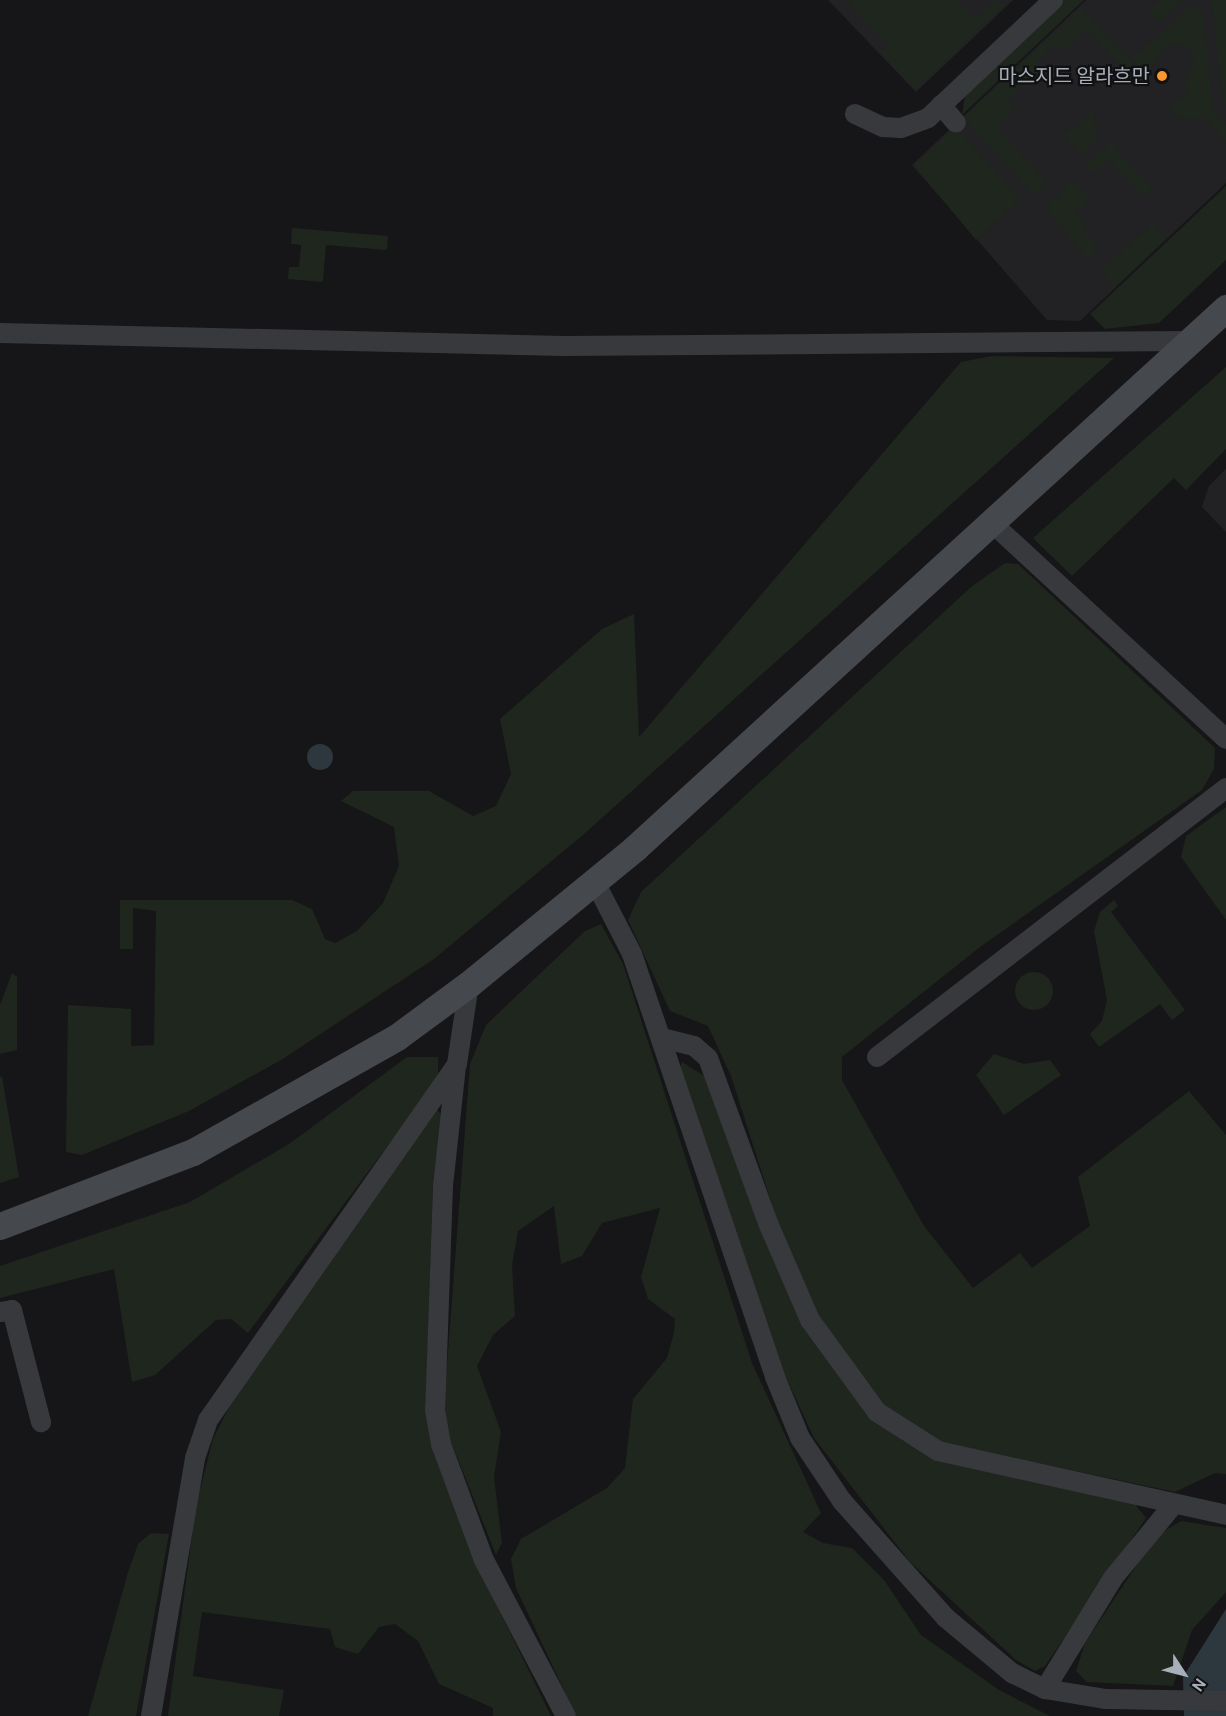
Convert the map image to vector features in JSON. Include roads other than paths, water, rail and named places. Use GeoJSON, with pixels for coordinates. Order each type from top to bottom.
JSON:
{"type":"FeatureCollection","features":[{"type":"Feature","properties":{"kind":"street"},"geometry":{"type":"LineString","coordinates":[[855,114],[883,128],[901,128],[928,118],[1053,0]]}},
{"type":"Feature","properties":{"kind":"street"},"geometry":{"type":"LineString","coordinates":[[941,105],[956,123]]}},
{"type":"Feature","properties":{"kind":"street"},"geometry":{"type":"LineString","coordinates":[[0,1226],[193,1152],[397,1037],[469,984],[595,882],[1226,308]]}},
{"type":"Feature","properties":{"kind":"street"},"geometry":{"type":"LineString","coordinates":[[0,333],[564,346],[1189,341]]}},
{"type":"Feature","properties":{"kind":"street"},"geometry":{"type":"LineString","coordinates":[[992,523],[1226,740]]}},
{"type":"Feature","properties":{"kind":"street"},"geometry":{"type":"LineString","coordinates":[[877,1057],[1226,788]]}},
{"type":"Feature","properties":{"kind":"street"},"geometry":{"type":"LineString","coordinates":[[595,882],[632,954],[800,1438],[842,1501],[946,1618],[1012,1673],[1045,1689],[1141,1700],[1226,1701]]}},
{"type":"Feature","properties":{"kind":"street"},"geometry":{"type":"LineString","coordinates":[[469,984],[443,1186],[435,1410],[441,1444],[484,1560],[566,1716]]}},
{"type":"Feature","properties":{"kind":"street"},"geometry":{"type":"LineString","coordinates":[[662,1038],[694,1046],[708,1058],[768,1223],[810,1320],[878,1412],[938,1451],[1226,1515]]}},
{"type":"Feature","properties":{"kind":"street"},"geometry":{"type":"LineString","coordinates":[[151,1716],[195,1458],[208,1420],[457,1064]]}},
{"type":"Feature","properties":{"kind":"street"},"geometry":{"type":"LineString","coordinates":[[0,1312],[12,1310],[41,1422]]}},
{"type":"Feature","properties":{"kind":"street"},"geometry":{"type":"LineString","coordinates":[[1045,1689],[1126,1560],[1174,1504]]}},
{"type":"Feature","properties":{"kind":"place","name":"마스지드 알라흐만"},"geometry":{"type":"Point","coordinates":[1162,76]}}]}
